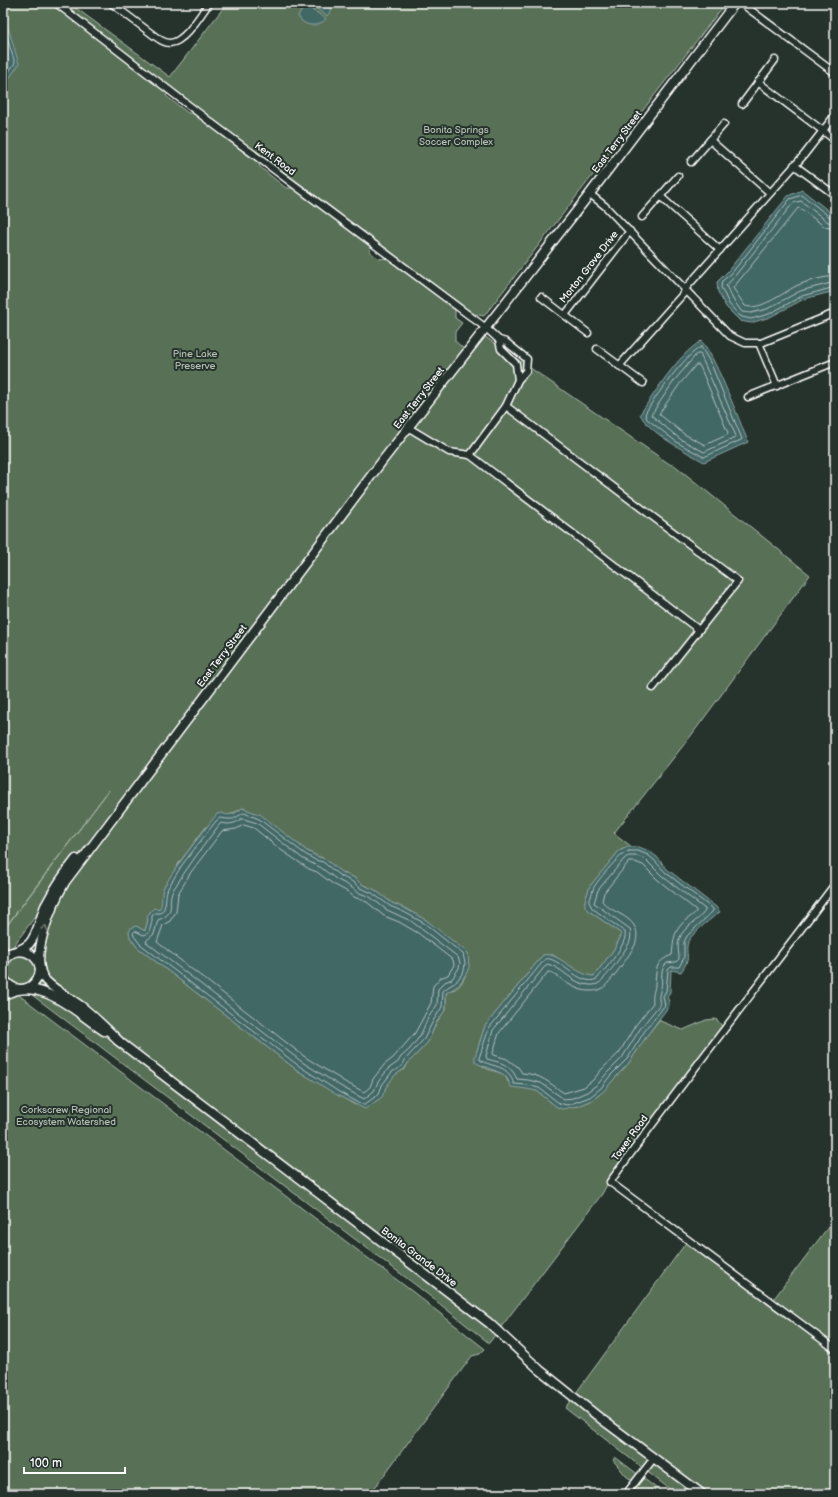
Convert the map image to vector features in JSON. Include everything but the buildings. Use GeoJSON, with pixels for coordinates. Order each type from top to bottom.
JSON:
{"type":"FeatureCollection","features":[{"type":"Feature","properties":{"kind":"street","name":"Kent Road"},"geometry":{"type":"LineString","coordinates":[[56,3],[225,133],[500,340]]}},
{"type":"Feature","properties":{"kind":"street"},"geometry":{"type":"LineString","coordinates":[[111,3],[156,37],[162,41],[170,43],[183,37],[209,3]]}},
{"type":"Feature","properties":{"kind":"street","name":"East Terry Street"},"geometry":{"type":"LineString","coordinates":[[19,989],[26,988],[36,981],[39,974],[42,940],[48,918],[65,882],[409,428],[735,3]]}},
{"type":"Feature","properties":{"kind":"street"},"geometry":{"type":"LineString","coordinates":[[741,3],[835,73]]}},
{"type":"Feature","properties":{"kind":"street"},"geometry":{"type":"LineString","coordinates":[[742,104],[775,60]]}},
{"type":"Feature","properties":{"kind":"street"},"geometry":{"type":"LineString","coordinates":[[758,82],[835,140]]}},
{"type":"Feature","properties":{"kind":"street"},"geometry":{"type":"LineString","coordinates":[[620,366],[684,293],[685,289],[794,165],[823,131],[835,114]]}},
{"type":"Feature","properties":{"kind":"street"},"geometry":{"type":"LineString","coordinates":[[691,162],[724,124]]}},
{"type":"Feature","properties":{"kind":"street"},"geometry":{"type":"LineString","coordinates":[[710,140],[770,193]]}},
{"type":"Feature","properties":{"kind":"street"},"geometry":{"type":"LineString","coordinates":[[794,165],[835,195]]}},
{"type":"Feature","properties":{"kind":"street"},"geometry":{"type":"LineString","coordinates":[[642,217],[678,176]]}},
{"type":"Feature","properties":{"kind":"street","name":"Morton Grove Drive"},"geometry":{"type":"LineString","coordinates":[[590,194],[605,206],[630,231],[730,336],[744,343],[759,343],[835,313]]}},
{"type":"Feature","properties":{"kind":"street"},"geometry":{"type":"LineString","coordinates":[[660,196],[720,250]]}},
{"type":"Feature","properties":{"kind":"street","name":"Morton Grove Drive"},"geometry":{"type":"LineString","coordinates":[[565,315],[630,231]]}},
{"type":"Feature","properties":{"kind":"street","name":"Morton Grove Drive"},"geometry":{"type":"LineString","coordinates":[[541,297],[588,333]]}},
{"type":"Feature","properties":{"kind":"street"},"geometry":{"type":"LineString","coordinates":[[470,455],[506,406],[518,380],[527,368],[527,359],[506,342],[500,340],[501,348],[516,364],[518,380]]}},
{"type":"Feature","properties":{"kind":"street"},"geometry":{"type":"LineString","coordinates":[[759,343],[777,386]]}},
{"type":"Feature","properties":{"kind":"street"},"geometry":{"type":"LineString","coordinates":[[597,349],[643,383]]}},
{"type":"Feature","properties":{"kind":"street"},"geometry":{"type":"LineString","coordinates":[[748,397],[835,362]]}},
{"type":"Feature","properties":{"kind":"street"},"geometry":{"type":"LineString","coordinates":[[516,370],[527,368]]}},
{"type":"Feature","properties":{"kind":"street"},"geometry":{"type":"LineString","coordinates":[[506,406],[738,581],[653,688]]}},
{"type":"Feature","properties":{"kind":"street"},"geometry":{"type":"LineString","coordinates":[[409,428],[449,452],[470,455],[699,630]]}},
{"type":"Feature","properties":{"kind":"street","name":"East Terry Street"},"geometry":{"type":"LineString","coordinates":[[3,963],[8,956],[28,945],[32,940],[44,908],[58,882],[76,858],[121,807]]}},
{"type":"Feature","properties":{"kind":"street","name":"Tower Road"},"geometry":{"type":"LineString","coordinates":[[835,884],[745,1004],[700,1060],[610,1182],[835,1349]]}},
{"type":"Feature","properties":{"kind":"street","name":"Bonita Grande Drive"},"geometry":{"type":"LineString","coordinates":[[15,952],[23,951],[31,954],[36,959],[46,980],[91,1013],[120,1042]]}},
{"type":"Feature","properties":{"kind":"street"},"geometry":{"type":"LineString","coordinates":[[3,954],[15,952]]}},
{"type":"Feature","properties":{"kind":"street"},"geometry":{"type":"LineString","coordinates":[[3,977],[8,984],[19,989]]}},
{"type":"Feature","properties":{"kind":"street"},"geometry":{"type":"LineString","coordinates":[[3,996],[19,989]]}},
{"type":"Feature","properties":{"kind":"street","name":"Bonita Grande Drive"},"geometry":{"type":"LineString","coordinates":[[19,989],[36,990],[56,998],[73,1008],[89,1022],[120,1042],[489,1323],[540,1370],[600,1418],[702,1494]]}},
{"type":"Feature","properties":{"kind":"street"},"geometry":{"type":"LineString","coordinates":[[626,1494],[654,1458]]}},
{"type":"Feature","properties":{"kind":"green space","name":"Pine Lake Preserve"},"geometry":{"type":"Polygon","coordinates":[[[3,3],[69,3],[170,77],[227,3],[725,4],[484,316],[474,314],[378,244],[165,83],[170,91],[166,96],[188,113],[200,113],[255,155],[260,167],[286,188],[295,188],[369,241],[370,252],[379,259],[387,258],[440,293],[455,309],[455,318],[462,323],[455,332],[455,341],[464,349],[232,653],[3,960],[3,931],[109,790],[3,930],[3,3]]]}},
{"type":"Feature","properties":{"kind":"green space"},"geometry":{"type":"Polygon","coordinates":[[[484,336],[671,465],[673,464],[810,575],[690,737],[614,833],[632,847],[619,851],[590,886],[585,901],[589,911],[622,934],[615,948],[594,976],[589,976],[579,972],[553,955],[543,955],[485,1026],[475,1057],[482,1065],[487,1069],[504,1075],[508,1082],[537,1091],[557,1107],[562,1108],[577,1106],[592,1100],[600,1094],[628,1064],[660,1019],[660,1021],[683,1030],[706,1020],[716,1019],[723,1027],[608,1183],[602,1194],[489,1343],[417,1286],[3,973],[242,653],[484,336]],[[243,808],[206,827],[179,863],[165,886],[163,890],[162,906],[159,910],[153,910],[150,912],[145,931],[136,926],[130,937],[137,947],[297,1070],[355,1105],[384,1092],[395,1074],[405,1069],[408,1063],[428,1042],[436,1023],[446,1009],[446,993],[458,987],[466,975],[468,966],[467,957],[426,920],[392,903],[375,890],[361,884],[355,878],[341,872],[325,859],[307,851],[265,818],[243,808]]]}},
{"type":"Feature","properties":{"kind":"green space","name":"Corkscrew Regional Ecosystem Watershed"},"geometry":{"type":"Polygon","coordinates":[[[3,983],[413,1292],[485,1349],[480,1354],[472,1356],[370,1494],[3,1494],[3,983]]]}},
{"type":"Feature","properties":{"kind":"green space"},"geometry":{"type":"Polygon","coordinates":[[[835,1218],[835,1494],[676,1494],[565,1408],[688,1240],[769,1305],[835,1218]]]}},
{"type":"Feature","properties":{"kind":"green space"},"geometry":{"type":"Polygon","coordinates":[[[615,1457],[664,1494],[626,1494],[634,1482],[626,1476],[613,1460],[615,1457]]]}},
{"type":"Feature","properties":{"kind":"water"},"geometry":{"type":"Polygon","coordinates":[[[307,3],[325,3],[332,9],[327,16],[313,6],[313,11],[326,19],[319,24],[311,25],[301,20],[298,16],[307,3]]]}},
{"type":"Feature","properties":{"kind":"water"},"geometry":{"type":"Polygon","coordinates":[[[3,11],[19,64],[3,87],[3,11]]]}},
{"type":"Feature","properties":{"kind":"water"},"geometry":{"type":"Polygon","coordinates":[[[802,190],[835,216],[835,291],[804,299],[770,317],[751,323],[740,321],[726,307],[718,292],[717,282],[727,272],[788,196],[802,190]]]}},
{"type":"Feature","properties":{"kind":"water"},"geometry":{"type":"Polygon","coordinates":[[[701,341],[706,347],[719,372],[748,442],[704,462],[659,435],[651,428],[640,414],[675,365],[701,341]]]}},
{"type":"Feature","properties":{"kind":"water"},"geometry":{"type":"Polygon","coordinates":[[[242,808],[261,815],[307,851],[325,859],[341,872],[355,878],[361,884],[375,890],[392,903],[426,920],[468,953],[469,967],[467,972],[459,985],[446,993],[446,1009],[436,1023],[428,1042],[404,1069],[395,1075],[386,1087],[382,1097],[365,1109],[337,1095],[297,1070],[137,947],[130,937],[129,932],[131,928],[136,926],[145,931],[148,920],[147,916],[154,908],[159,910],[162,893],[169,878],[217,814],[233,814],[242,808]]]}},
{"type":"Feature","properties":{"kind":"water"},"geometry":{"type":"Polygon","coordinates":[[[628,847],[639,847],[649,851],[657,857],[667,869],[716,907],[720,912],[702,926],[688,942],[687,962],[681,972],[671,970],[670,992],[667,997],[669,1006],[628,1064],[604,1091],[592,1100],[577,1106],[562,1109],[557,1107],[537,1091],[511,1087],[505,1076],[475,1062],[475,1057],[485,1026],[543,955],[555,957],[587,975],[594,976],[615,948],[622,934],[589,911],[585,907],[585,901],[590,886],[619,851],[628,847]]]}},
{"type":"Feature","properties":{"kind":"park label","name":"Bonita Springs Soccer Complex"},"geometry":{"type":"Point","coordinates":[456,136]}}]}
